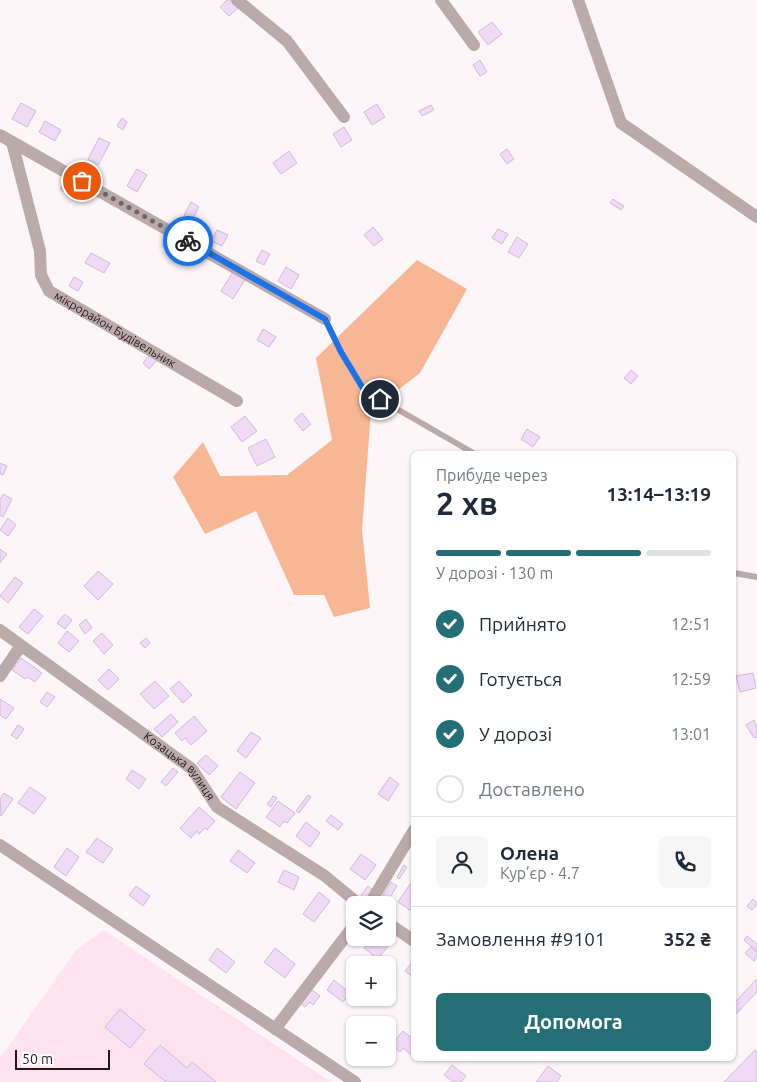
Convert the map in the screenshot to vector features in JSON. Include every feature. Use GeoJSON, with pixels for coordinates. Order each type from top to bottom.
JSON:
{"type":"FeatureCollection","features":[{"type":"Feature","properties":{"kind":"street"},"geometry":{"type":"LineString","coordinates":[[237,0],[287,41],[344,117]]}},
{"type":"Feature","properties":{"kind":"street"},"geometry":{"type":"LineString","coordinates":[[441,0],[474,45]]}},
{"type":"Feature","properties":{"kind":"street"},"geometry":{"type":"LineString","coordinates":[[578,0],[621,123],[757,217]]}},
{"type":"Feature","properties":{"kind":"street"},"geometry":{"type":"LineString","coordinates":[[0,135],[325,319]]}},
{"type":"Feature","properties":{"kind":"street","name":"мікрорайон Будівельник"},"geometry":{"type":"LineString","coordinates":[[12,142],[40,251],[41,275],[49,291],[237,401]]}},
{"type":"Feature","properties":{"kind":"street","name":"Козацька вулиця"},"geometry":{"type":"LineString","coordinates":[[0,630],[192,769],[217,807],[325,876],[349,896]]}},
{"type":"Feature","properties":{"kind":"street"},"geometry":{"type":"LineString","coordinates":[[0,676],[20,646]]}},
{"type":"Feature","properties":{"kind":"street"},"geometry":{"type":"LineString","coordinates":[[374,896],[411,835]]}},
{"type":"Feature","properties":{"kind":"street"},"geometry":{"type":"LineString","coordinates":[[0,846],[355,1082]]}},
{"type":"Feature","properties":{"kind":"street"},"geometry":{"type":"LineString","coordinates":[[396,929],[411,939]]}},
{"type":"Feature","properties":{"kind":"street"},"geometry":{"type":"LineString","coordinates":[[275,1029],[346,936]]}},
{"type":"Feature","properties":{"kind":"lane"},"geometry":{"type":"LineString","coordinates":[[325,319],[341,352],[364,390],[470,451]]}},
{"type":"Feature","properties":{"kind":"lane"},"geometry":{"type":"LineString","coordinates":[[736,573],[757,577]]}},
{"type":"Feature","properties":{"kind":"shaded area"},"geometry":{"type":"Polygon","coordinates":[[[417,260],[467,289],[420,373],[371,411],[362,530],[370,608],[334,617],[324,595],[294,595],[256,511],[205,534],[173,477],[203,442],[220,476],[287,475],[332,440],[316,358],[417,260]]]}},
{"type":"Feature","properties":{"kind":"shaded area"},"geometry":{"type":"Polygon","coordinates":[[[104,930],[331,1082],[0,1082],[0,1058],[76,950],[104,930]]]}},
{"type":"Feature","properties":{"kind":"building"},"geometry":{"type":"Polygon","coordinates":[[[227,0],[231,0],[238,8],[229,16],[220,7],[227,0]]]}},
{"type":"Feature","properties":{"kind":"building"},"geometry":{"type":"Polygon","coordinates":[[[492,22],[502,34],[488,45],[478,32],[492,22]]]}},
{"type":"Feature","properties":{"kind":"building"},"geometry":{"type":"Polygon","coordinates":[[[480,60],[487,72],[480,76],[473,65],[480,60]]]}},
{"type":"Feature","properties":{"kind":"building"},"geometry":{"type":"Polygon","coordinates":[[[21,103],[36,111],[27,127],[12,119],[21,103]]]}},
{"type":"Feature","properties":{"kind":"building"},"geometry":{"type":"Polygon","coordinates":[[[377,104],[385,117],[372,125],[364,112],[377,104]]]}},
{"type":"Feature","properties":{"kind":"building"},"geometry":{"type":"Polygon","coordinates":[[[431,105],[434,110],[422,116],[419,111],[431,105]]]}},
{"type":"Feature","properties":{"kind":"building"},"geometry":{"type":"Polygon","coordinates":[[[122,118],[127,122],[123,130],[117,126],[122,118]]]}},
{"type":"Feature","properties":{"kind":"building"},"geometry":{"type":"Polygon","coordinates":[[[45,121],[61,130],[55,141],[39,132],[45,121]]]}},
{"type":"Feature","properties":{"kind":"building"},"geometry":{"type":"Polygon","coordinates":[[[344,127],[352,140],[341,147],[333,134],[344,127]]]}},
{"type":"Feature","properties":{"kind":"building"},"geometry":{"type":"Polygon","coordinates":[[[99,138],[110,143],[98,165],[88,159],[99,138]]]}},
{"type":"Feature","properties":{"kind":"building"},"geometry":{"type":"Polygon","coordinates":[[[507,149],[514,159],[507,164],[500,154],[507,149]]]}},
{"type":"Feature","properties":{"kind":"building"},"geometry":{"type":"Polygon","coordinates":[[[289,151],[297,163],[281,174],[273,163],[289,151]]]}},
{"type":"Feature","properties":{"kind":"building"},"geometry":{"type":"Polygon","coordinates":[[[137,169],[147,175],[137,192],[127,186],[137,169]]]}},
{"type":"Feature","properties":{"kind":"building"},"geometry":{"type":"Polygon","coordinates":[[[63,184],[75,191],[72,196],[60,189],[63,184]]]}},
{"type":"Feature","properties":{"kind":"building"},"geometry":{"type":"Polygon","coordinates":[[[613,199],[624,206],[621,210],[610,203],[613,199]]]}},
{"type":"Feature","properties":{"kind":"building"},"geometry":{"type":"Polygon","coordinates":[[[191,202],[199,207],[192,220],[184,215],[191,202]]]}},
{"type":"Feature","properties":{"kind":"building"},"geometry":{"type":"Polygon","coordinates":[[[373,227],[383,239],[374,246],[364,235],[373,227]]]}},
{"type":"Feature","properties":{"kind":"building"},"geometry":{"type":"Polygon","coordinates":[[[498,229],[508,234],[502,244],[492,238],[498,229]]]}},
{"type":"Feature","properties":{"kind":"building"},"geometry":{"type":"Polygon","coordinates":[[[217,230],[228,235],[222,246],[211,241],[217,230]]]}},
{"type":"Feature","properties":{"kind":"building"},"geometry":{"type":"Polygon","coordinates":[[[517,237],[528,244],[519,258],[508,252],[517,237]]]}},
{"type":"Feature","properties":{"kind":"building"},"geometry":{"type":"Polygon","coordinates":[[[173,238],[184,244],[177,257],[166,251],[173,238]]]}},
{"type":"Feature","properties":{"kind":"building"},"geometry":{"type":"Polygon","coordinates":[[[262,250],[270,254],[264,265],[256,261],[262,250]]]}},
{"type":"Feature","properties":{"kind":"building"},"geometry":{"type":"Polygon","coordinates":[[[91,253],[110,263],[104,273],[85,263],[91,253]]]}},
{"type":"Feature","properties":{"kind":"building"},"geometry":{"type":"Polygon","coordinates":[[[286,267],[299,275],[291,289],[278,281],[286,267]]]}},
{"type":"Feature","properties":{"kind":"building"},"geometry":{"type":"Polygon","coordinates":[[[233,272],[245,280],[233,299],[221,291],[233,272]]]}},
{"type":"Feature","properties":{"kind":"building"},"geometry":{"type":"Polygon","coordinates":[[[74,277],[83,282],[78,291],[69,286],[74,277]]]}},
{"type":"Feature","properties":{"kind":"building"},"geometry":{"type":"Polygon","coordinates":[[[263,329],[276,337],[269,347],[257,340],[263,329]]]}},
{"type":"Feature","properties":{"kind":"building"},"geometry":{"type":"Polygon","coordinates":[[[151,354],[157,360],[149,369],[143,363],[151,354]]]}},
{"type":"Feature","properties":{"kind":"building"},"geometry":{"type":"Polygon","coordinates":[[[631,370],[638,376],[631,384],[624,378],[631,370]]]}},
{"type":"Feature","properties":{"kind":"building"},"geometry":{"type":"Polygon","coordinates":[[[302,413],[311,424],[303,431],[294,420],[302,413]]]}},
{"type":"Feature","properties":{"kind":"building"},"geometry":{"type":"Polygon","coordinates":[[[245,416],[257,431],[242,442],[231,427],[245,416]]]}},
{"type":"Feature","properties":{"kind":"building"},"geometry":{"type":"Polygon","coordinates":[[[527,429],[540,437],[533,447],[521,439],[527,429]]]}},
{"type":"Feature","properties":{"kind":"building"},"geometry":{"type":"Polygon","coordinates":[[[266,439],[275,457],[257,466],[248,448],[266,439]]]}},
{"type":"Feature","properties":{"kind":"building"},"geometry":{"type":"Polygon","coordinates":[[[0,463],[7,466],[3,475],[0,474],[0,463]]]}},
{"type":"Feature","properties":{"kind":"building"},"geometry":{"type":"Polygon","coordinates":[[[3,494],[12,499],[3,517],[0,515],[0,500],[3,494]]]}},
{"type":"Feature","properties":{"kind":"building"},"geometry":{"type":"Polygon","coordinates":[[[8,518],[16,525],[8,536],[0,530],[8,518]]]}},
{"type":"Feature","properties":{"kind":"building"},"geometry":{"type":"Polygon","coordinates":[[[0,549],[7,554],[0,563],[0,549]]]}},
{"type":"Feature","properties":{"kind":"building"},"geometry":{"type":"Polygon","coordinates":[[[98,571],[113,584],[98,600],[84,586],[98,571]]]}},
{"type":"Feature","properties":{"kind":"building"},"geometry":{"type":"Polygon","coordinates":[[[15,577],[23,583],[8,603],[0,596],[15,577]]]}},
{"type":"Feature","properties":{"kind":"building"},"geometry":{"type":"Polygon","coordinates":[[[34,609],[43,616],[28,634],[19,627],[34,609]]]}},
{"type":"Feature","properties":{"kind":"building"},"geometry":{"type":"Polygon","coordinates":[[[65,614],[72,620],[65,629],[57,623],[65,614]]]}},
{"type":"Feature","properties":{"kind":"building"},"geometry":{"type":"Polygon","coordinates":[[[86,619],[92,628],[85,634],[79,625],[86,619]]]}},
{"type":"Feature","properties":{"kind":"building"},"geometry":{"type":"Polygon","coordinates":[[[67,631],[79,641],[69,652],[58,643],[67,631]]]}},
{"type":"Feature","properties":{"kind":"building"},"geometry":{"type":"Polygon","coordinates":[[[102,633],[113,645],[104,654],[93,641],[102,633]]]}},
{"type":"Feature","properties":{"kind":"building"},"geometry":{"type":"Polygon","coordinates":[[[146,638],[150,643],[145,648],[140,643],[146,638]]]}},
{"type":"Feature","properties":{"kind":"building"},"geometry":{"type":"Polygon","coordinates":[[[21,658],[42,673],[35,682],[27,677],[25,679],[12,670],[21,658]]]}},
{"type":"Feature","properties":{"kind":"building"},"geometry":{"type":"Polygon","coordinates":[[[109,669],[119,679],[108,690],[98,680],[109,669]]]}},
{"type":"Feature","properties":{"kind":"building"},"geometry":{"type":"Polygon","coordinates":[[[753,673],[756,688],[740,692],[736,676],[753,673]]]}},
{"type":"Feature","properties":{"kind":"building"},"geometry":{"type":"Polygon","coordinates":[[[155,681],[169,696],[154,709],[140,694],[155,681]]]}},
{"type":"Feature","properties":{"kind":"building"},"geometry":{"type":"Polygon","coordinates":[[[179,681],[192,695],[183,703],[170,689],[179,681]]]}},
{"type":"Feature","properties":{"kind":"building"},"geometry":{"type":"Polygon","coordinates":[[[47,692],[55,697],[47,707],[40,702],[47,692]]]}},
{"type":"Feature","properties":{"kind":"building"},"geometry":{"type":"Polygon","coordinates":[[[0,699],[14,708],[6,719],[0,715],[0,699]]]}},
{"type":"Feature","properties":{"kind":"building"},"geometry":{"type":"Polygon","coordinates":[[[171,714],[178,722],[162,737],[154,729],[171,714]]]}},
{"type":"Feature","properties":{"kind":"building"},"geometry":{"type":"Polygon","coordinates":[[[194,716],[207,731],[191,745],[185,738],[182,741],[175,733],[194,716]]]}},
{"type":"Feature","properties":{"kind":"building"},"geometry":{"type":"Polygon","coordinates":[[[754,720],[757,726],[757,737],[754,738],[746,725],[754,720]]]}},
{"type":"Feature","properties":{"kind":"building"},"geometry":{"type":"Polygon","coordinates":[[[18,725],[24,729],[17,739],[11,735],[18,725]]]}},
{"type":"Feature","properties":{"kind":"building"},"geometry":{"type":"Polygon","coordinates":[[[251,732],[261,738],[246,758],[237,751],[251,732]]]}},
{"type":"Feature","properties":{"kind":"building"},"geometry":{"type":"Polygon","coordinates":[[[206,755],[218,766],[209,775],[197,763],[206,755]]]}},
{"type":"Feature","properties":{"kind":"building"},"geometry":{"type":"Polygon","coordinates":[[[173,768],[178,772],[166,786],[161,782],[173,768]]]}},
{"type":"Feature","properties":{"kind":"building"},"geometry":{"type":"Polygon","coordinates":[[[132,770],[146,779],[139,789],[126,779],[132,770]]]}},
{"type":"Feature","properties":{"kind":"building"},"geometry":{"type":"Polygon","coordinates":[[[240,772],[255,783],[236,809],[221,797],[240,772]]]}},
{"type":"Feature","properties":{"kind":"building"},"geometry":{"type":"Polygon","coordinates":[[[390,777],[399,784],[388,801],[378,794],[390,777]]]}},
{"type":"Feature","properties":{"kind":"building"},"geometry":{"type":"Polygon","coordinates":[[[30,787],[46,798],[34,814],[18,803],[30,787]]]}},
{"type":"Feature","properties":{"kind":"building"},"geometry":{"type":"Polygon","coordinates":[[[4,793],[13,799],[1,816],[0,799],[4,793]]]}},
{"type":"Feature","properties":{"kind":"building"},"geometry":{"type":"Polygon","coordinates":[[[308,795],[311,797],[299,813],[296,811],[308,795]]]}},
{"type":"Feature","properties":{"kind":"building"},"geometry":{"type":"Polygon","coordinates":[[[273,796],[277,798],[271,807],[267,804],[273,796]]]}},
{"type":"Feature","properties":{"kind":"building"},"geometry":{"type":"Polygon","coordinates":[[[278,801],[295,813],[287,823],[284,821],[280,827],[266,817],[278,801]]]}},
{"type":"Feature","properties":{"kind":"building"},"geometry":{"type":"Polygon","coordinates":[[[199,807],[215,821],[207,830],[205,828],[199,834],[197,831],[191,838],[180,828],[199,807]]]}},
{"type":"Feature","properties":{"kind":"building"},"geometry":{"type":"Polygon","coordinates":[[[331,815],[343,824],[338,830],[326,821],[331,815]]]}},
{"type":"Feature","properties":{"kind":"building"},"geometry":{"type":"Polygon","coordinates":[[[306,822],[320,833],[310,847],[296,836],[306,822]]]}},
{"type":"Feature","properties":{"kind":"building"},"geometry":{"type":"Polygon","coordinates":[[[97,838],[113,849],[103,863],[86,852],[97,838]]]}},
{"type":"Feature","properties":{"kind":"building"},"geometry":{"type":"Polygon","coordinates":[[[67,848],[79,857],[66,876],[54,867],[67,848]]]}},
{"type":"Feature","properties":{"kind":"building"},"geometry":{"type":"Polygon","coordinates":[[[238,850],[255,863],[247,873],[230,861],[238,850]]]}},
{"type":"Feature","properties":{"kind":"building"},"geometry":{"type":"Polygon","coordinates":[[[361,854],[376,865],[365,880],[350,869],[361,854]]]}},
{"type":"Feature","properties":{"kind":"building"},"geometry":{"type":"Polygon","coordinates":[[[404,865],[407,867],[399,879],[397,877],[404,865]]]}},
{"type":"Feature","properties":{"kind":"building"},"geometry":{"type":"Polygon","coordinates":[[[284,870],[299,877],[294,890],[278,882],[284,870]]]}},
{"type":"Feature","properties":{"kind":"building"},"geometry":{"type":"Polygon","coordinates":[[[391,882],[397,886],[391,896],[383,895],[391,882]]]}},
{"type":"Feature","properties":{"kind":"building"},"geometry":{"type":"Polygon","coordinates":[[[410,884],[411,884],[411,909],[398,902],[410,884]]]}},
{"type":"Feature","properties":{"kind":"building"},"geometry":{"type":"Polygon","coordinates":[[[136,886],[150,896],[143,906],[129,895],[136,886]]]}},
{"type":"Feature","properties":{"kind":"building"},"geometry":{"type":"Polygon","coordinates":[[[368,886],[374,891],[370,896],[361,895],[368,886]]]}},
{"type":"Feature","properties":{"kind":"building"},"geometry":{"type":"Polygon","coordinates":[[[319,892],[330,901],[314,922],[303,914],[319,892]]]}},
{"type":"Feature","properties":{"kind":"building"},"geometry":{"type":"Polygon","coordinates":[[[753,899],[757,904],[752,910],[747,906],[753,899]]]}},
{"type":"Feature","properties":{"kind":"building"},"geometry":{"type":"Polygon","coordinates":[[[747,936],[757,944],[757,952],[744,940],[747,936]]]}},
{"type":"Feature","properties":{"kind":"building"},"geometry":{"type":"Polygon","coordinates":[[[366,946],[388,946],[380,956],[374,956],[364,948],[366,946]]]}},
{"type":"Feature","properties":{"kind":"building"},"geometry":{"type":"Polygon","coordinates":[[[751,947],[757,952],[757,957],[754,961],[745,953],[751,947]]]}},
{"type":"Feature","properties":{"kind":"building"},"geometry":{"type":"Polygon","coordinates":[[[217,948],[235,962],[226,973],[209,960],[217,948]]]}},
{"type":"Feature","properties":{"kind":"building"},"geometry":{"type":"Polygon","coordinates":[[[275,948],[295,964],[285,978],[264,962],[275,948]]]}},
{"type":"Feature","properties":{"kind":"building"},"geometry":{"type":"Polygon","coordinates":[[[411,964],[411,976],[405,971],[411,964]]]}},
{"type":"Feature","properties":{"kind":"building"},"geometry":{"type":"Polygon","coordinates":[[[757,979],[757,992],[736,1014],[736,1001],[757,979]]]}},
{"type":"Feature","properties":{"kind":"building"},"geometry":{"type":"Polygon","coordinates":[[[334,980],[346,990],[346,998],[343,1002],[327,990],[334,980]]]}},
{"type":"Feature","properties":{"kind":"building"},"geometry":{"type":"Polygon","coordinates":[[[311,989],[320,996],[313,1005],[310,1002],[305,1007],[300,1003],[311,989]]]}},
{"type":"Feature","properties":{"kind":"building"},"geometry":{"type":"Polygon","coordinates":[[[120,1009],[145,1030],[130,1048],[105,1027],[120,1009]]]}},
{"type":"Feature","properties":{"kind":"building"},"geometry":{"type":"Polygon","coordinates":[[[403,1031],[411,1038],[411,1053],[403,1048],[400,1052],[396,1049],[396,1039],[403,1031]]]}},
{"type":"Feature","properties":{"kind":"building"},"geometry":{"type":"Polygon","coordinates":[[[160,1045],[187,1068],[192,1062],[216,1082],[166,1082],[144,1064],[160,1045]]]}},
{"type":"Feature","properties":{"kind":"building"},"geometry":{"type":"Polygon","coordinates":[[[755,1050],[757,1053],[757,1082],[724,1082],[755,1050]]]}},
{"type":"Feature","properties":{"kind":"building"},"geometry":{"type":"Polygon","coordinates":[[[452,1065],[466,1076],[461,1082],[453,1082],[444,1075],[452,1065]]]}},
{"type":"Feature","properties":{"kind":"building"},"geometry":{"type":"Polygon","coordinates":[[[548,1066],[561,1076],[557,1082],[536,1082],[548,1066]]]}},
{"type":"Feature","properties":{"kind":"way so far"},"geometry":{"type":"LineString","coordinates":[[82,181],[188,241]]}},
{"type":"Feature","properties":{"kind":"route"},"geometry":{"type":"LineString","coordinates":[[188,241],[325,319],[341,352],[364,390],[380,399]]}}]}
